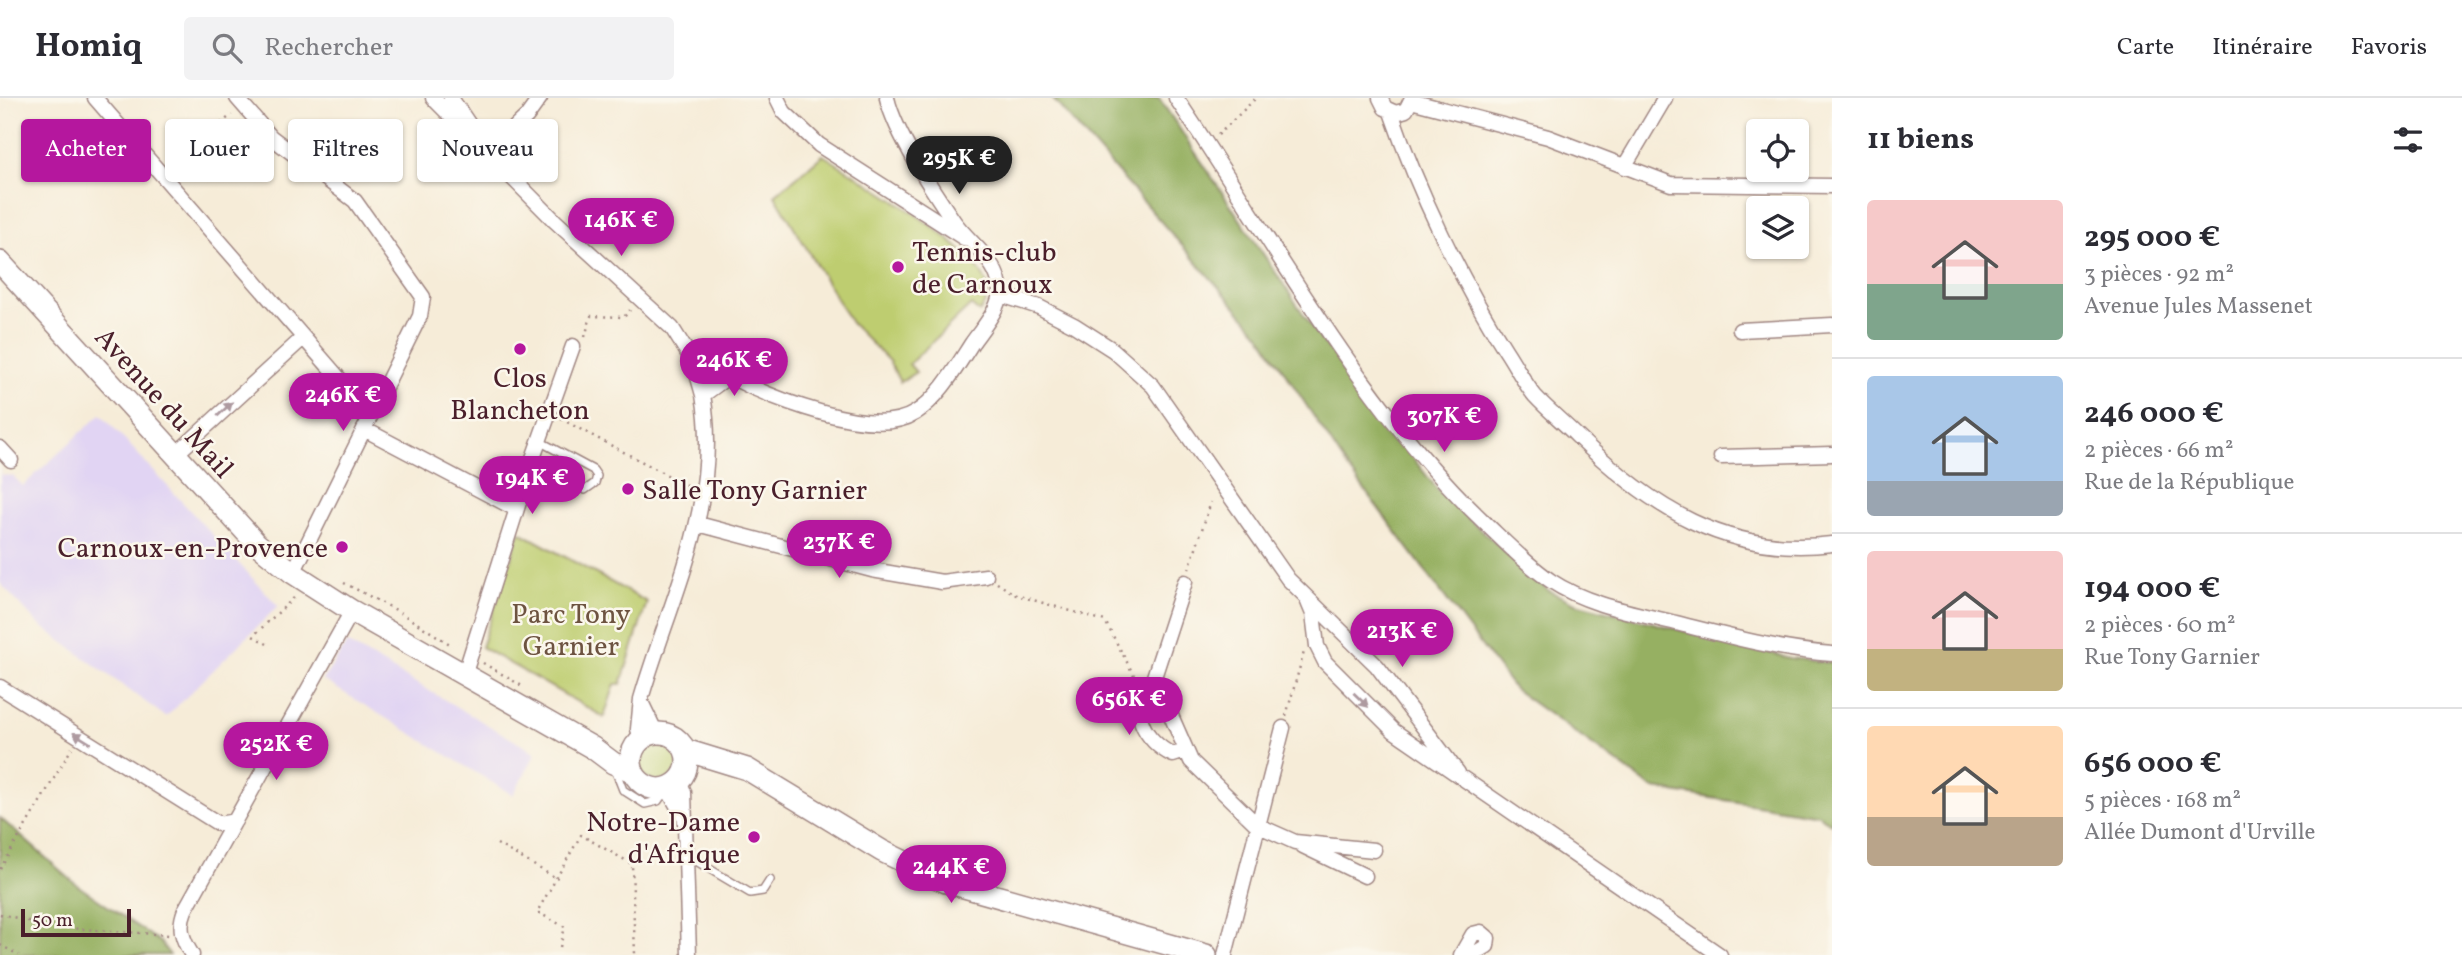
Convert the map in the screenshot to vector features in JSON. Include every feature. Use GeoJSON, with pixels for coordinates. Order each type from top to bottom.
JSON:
{"type":"FeatureCollection","features":[{"type":"Feature","properties":{"kind":"main road","name":"Avenue du Mail"},"geometry":{"type":"LineString","coordinates":[[0,262],[257,544],[301,579],[352,611],[623,767]]}},
{"type":"Feature","properties":{"kind":"main road"},"geometry":{"type":"LineString","coordinates":[[593,748],[673,737],[685,750],[747,769],[882,851],[946,882],[1206,955]]}},
{"type":"Feature","properties":{"kind":"main road"},"geometry":{"type":"LineString","coordinates":[[644,739],[623,767],[649,788],[673,784],[728,764]]}},
{"type":"Feature","properties":{"kind":"main road"},"geometry":{"type":"LineString","coordinates":[[673,784],[687,764],[685,750]]}},
{"type":"Feature","properties":{"kind":"street"},"geometry":{"type":"LineString","coordinates":[[95,98],[371,415]]}},
{"type":"Feature","properties":{"kind":"street"},"geometry":{"type":"LineString","coordinates":[[433,98],[454,119]]}},
{"type":"Feature","properties":{"kind":"street"},"geometry":{"type":"LineString","coordinates":[[451,98],[465,119]]}},
{"type":"Feature","properties":{"kind":"street"},"geometry":{"type":"LineString","coordinates":[[524,119],[540,98]]}},
{"type":"Feature","properties":{"kind":"street"},"geometry":{"type":"LineString","coordinates":[[776,98],[784,112],[818,145],[972,243]]}},
{"type":"Feature","properties":{"kind":"street"},"geometry":{"type":"LineString","coordinates":[[703,395],[729,376],[789,404],[818,412],[875,421],[908,417],[926,404],[961,361],[993,312],[1001,295],[999,281],[990,264],[956,224],[901,132],[887,98]]}},
{"type":"Feature","properties":{"kind":"street"},"geometry":{"type":"LineString","coordinates":[[1176,98],[1324,326],[1389,415],[1448,487],[1551,581],[1577,595],[1628,611],[1788,651],[1832,654]]}},
{"type":"Feature","properties":{"kind":"street"},"geometry":{"type":"LineString","coordinates":[[1380,98],[1383,106],[1391,112],[1442,233],[1482,313],[1535,396],[1632,486],[1708,530],[1755,544],[1791,547],[1832,544]]}},
{"type":"Feature","properties":{"kind":"street"},"geometry":{"type":"LineString","coordinates":[[1624,167],[1665,98]]}},
{"type":"Feature","properties":{"kind":"street"},"geometry":{"type":"LineString","coordinates":[[1391,112],[1406,110],[1412,100],[1548,137],[1671,184],[1832,186]]}},
{"type":"Feature","properties":{"kind":"street"},"geometry":{"type":"LineString","coordinates":[[240,102],[296,159],[355,201],[420,290],[424,306],[364,429],[301,579]]}},
{"type":"Feature","properties":{"kind":"street"},"geometry":{"type":"LineString","coordinates":[[517,182],[555,221],[672,328],[684,346],[703,395],[709,441],[705,495],[641,699],[644,739]]}},
{"type":"Feature","properties":{"kind":"street"},"geometry":{"type":"LineString","coordinates":[[1001,295],[1039,307],[1074,326],[1133,366],[1168,405],[1262,544],[1308,600],[1377,666],[1458,773]]}},
{"type":"Feature","properties":{"kind":"street"},"geometry":{"type":"LineString","coordinates":[[1740,330],[1832,325]]}},
{"type":"Feature","properties":{"kind":"street"},"geometry":{"type":"LineString","coordinates":[[175,455],[303,338]]}},
{"type":"Feature","properties":{"kind":"street"},"geometry":{"type":"LineString","coordinates":[[464,676],[516,509],[573,346]]}},
{"type":"Feature","properties":{"kind":"street"},"geometry":{"type":"LineString","coordinates":[[364,429],[516,509]]}},
{"type":"Feature","properties":{"kind":"street"},"geometry":{"type":"LineString","coordinates":[[0,448],[11,460]]}},
{"type":"Feature","properties":{"kind":"street"},"geometry":{"type":"LineString","coordinates":[[1721,457],[1832,454]]}},
{"type":"Feature","properties":{"kind":"street"},"geometry":{"type":"LineString","coordinates":[[698,524],[872,570],[942,582],[986,576]]}},
{"type":"Feature","properties":{"kind":"street"},"geometry":{"type":"LineString","coordinates":[[1185,582],[1155,671],[1155,684],[1191,761],[1257,825],[1365,876]]}},
{"type":"Feature","properties":{"kind":"street"},"geometry":{"type":"LineString","coordinates":[[1308,600],[1325,662],[1394,731],[1720,955]]}},
{"type":"Feature","properties":{"kind":"street"},"geometry":{"type":"LineString","coordinates":[[192,955],[182,936],[180,922],[222,830],[235,821],[352,611]]}},
{"type":"Feature","properties":{"kind":"street"},"geometry":{"type":"LineString","coordinates":[[1155,684],[1143,693],[1140,715],[1147,734],[1159,749],[1173,755],[1185,751]]}},
{"type":"Feature","properties":{"kind":"street"},"geometry":{"type":"LineString","coordinates":[[0,687],[140,774],[222,830]]}},
{"type":"Feature","properties":{"kind":"street"},"geometry":{"type":"LineString","coordinates":[[1225,955],[1284,725]]}},
{"type":"Feature","properties":{"kind":"street"},"geometry":{"type":"LineString","coordinates":[[673,784],[685,818],[689,955]]}},
{"type":"Feature","properties":{"kind":"street"},"geometry":{"type":"LineString","coordinates":[[1295,842],[1374,850]]}},
{"type":"Feature","properties":{"kind":"street"},"geometry":{"type":"LineString","coordinates":[[1461,955],[1473,934],[1481,932],[1488,938],[1487,946],[1472,955]]}},
{"type":"Feature","properties":{"kind":"lane"},"geometry":{"type":"LineString","coordinates":[[684,346],[729,376]]}},
{"type":"Feature","properties":{"kind":"lane"},"geometry":{"type":"LineString","coordinates":[[532,461],[585,490],[595,483],[597,476],[593,470],[539,441]]}},
{"type":"Feature","properties":{"kind":"lane"},"geometry":{"type":"LineString","coordinates":[[685,855],[750,893],[764,891],[770,880]]}},
{"type":"Feature","properties":{"kind":"path"},"geometry":{"type":"LineString","coordinates":[[1208,144],[1256,98]]}},
{"type":"Feature","properties":{"kind":"path"},"geometry":{"type":"LineString","coordinates":[[158,170],[240,102]]}},
{"type":"Feature","properties":{"kind":"path"},"geometry":{"type":"LineString","coordinates":[[573,346],[581,349],[591,316],[624,317],[641,299]]}},
{"type":"Feature","properties":{"kind":"path"},"geometry":{"type":"LineString","coordinates":[[549,412],[705,495]]}},
{"type":"Feature","properties":{"kind":"path"},"geometry":{"type":"LineString","coordinates":[[1185,582],[1211,502]]}},
{"type":"Feature","properties":{"kind":"path"},"geometry":{"type":"LineString","coordinates":[[986,576],[1016,595],[1105,621],[1143,693]]}},
{"type":"Feature","properties":{"kind":"path"},"geometry":{"type":"LineString","coordinates":[[267,645],[253,636],[301,579]]}},
{"type":"Feature","properties":{"kind":"path"},"geometry":{"type":"LineString","coordinates":[[1284,725],[1305,648],[1316,635]]}},
{"type":"Feature","properties":{"kind":"path"},"geometry":{"type":"LineString","coordinates":[[0,869],[80,736]]}},
{"type":"Feature","properties":{"kind":"path"},"geometry":{"type":"LineString","coordinates":[[560,947],[565,927],[537,912],[581,835],[632,864],[635,955]]}},
{"type":"Feature","properties":{"kind":"path"},"geometry":{"type":"LineString","coordinates":[[497,844],[556,878]]}},
{"type":"Feature","properties":{"kind":"path"},"geometry":{"type":"LineString","coordinates":[[0,914],[53,927],[182,936]]}},
{"type":"Feature","properties":{"kind":"path"},"geometry":{"type":"LineString","coordinates":[[0,945],[19,955]]}},
{"type":"Feature","properties":{"kind":"shaded area"},"geometry":{"type":"Polygon","coordinates":[[[101,414],[278,606],[166,717],[37,623],[0,583],[0,461],[1,475],[13,476],[23,486],[101,414]]]}},
{"type":"Feature","properties":{"kind":"shaded area"},"geometry":{"type":"Polygon","coordinates":[[[347,643],[536,753],[513,795],[323,680],[347,643]]]}},
{"type":"Feature","properties":{"kind":"green space"},"geometry":{"type":"Polygon","coordinates":[[[1052,98],[1159,98],[1316,333],[1441,494],[1549,591],[1575,603],[1790,658],[1832,663],[1832,824],[1819,815],[1654,789],[1514,689],[1345,464],[1259,333],[1052,98]]]}},
{"type":"Feature","properties":{"kind":"green space","name":"Tennis-club de Carnoux"},"geometry":{"type":"Polygon","coordinates":[[[823,155],[938,231],[976,266],[986,282],[987,298],[979,312],[971,305],[909,364],[916,372],[900,382],[889,361],[851,323],[775,195],[823,155]]]}},
{"type":"Feature","properties":{"kind":"green space","name":"Parc Tony Garnier"},"geometry":{"type":"Polygon","coordinates":[[[520,532],[647,602],[621,684],[615,684],[604,717],[481,647],[520,532]]]}},
{"type":"Feature","properties":{"kind":"green space"},"geometry":{"type":"Polygon","coordinates":[[[658,739],[673,745],[679,760],[673,775],[658,781],[643,775],[637,760],[643,745],[658,739]]]}},
{"type":"Feature","properties":{"kind":"green space"},"geometry":{"type":"Polygon","coordinates":[[[0,818],[77,885],[160,942],[170,955],[0,955],[0,818]]]}},
{"type":"Feature","properties":{"kind":"place","name":"Tennis-club de Carnoux"},"geometry":{"type":"Point","coordinates":[898,267]}},
{"type":"Feature","properties":{"kind":"place","name":"Clos Blancheton"},"geometry":{"type":"Point","coordinates":[520,349]}},
{"type":"Feature","properties":{"kind":"place","name":"Salle Tony Garnier"},"geometry":{"type":"Point","coordinates":[628,489]}},
{"type":"Feature","properties":{"kind":"place","name":"Carnoux-en-Provence"},"geometry":{"type":"Point","coordinates":[342,547]}},
{"type":"Feature","properties":{"kind":"place","name":"Notre-Dame d'Afrique"},"geometry":{"type":"Point","coordinates":[754,837]}}]}
